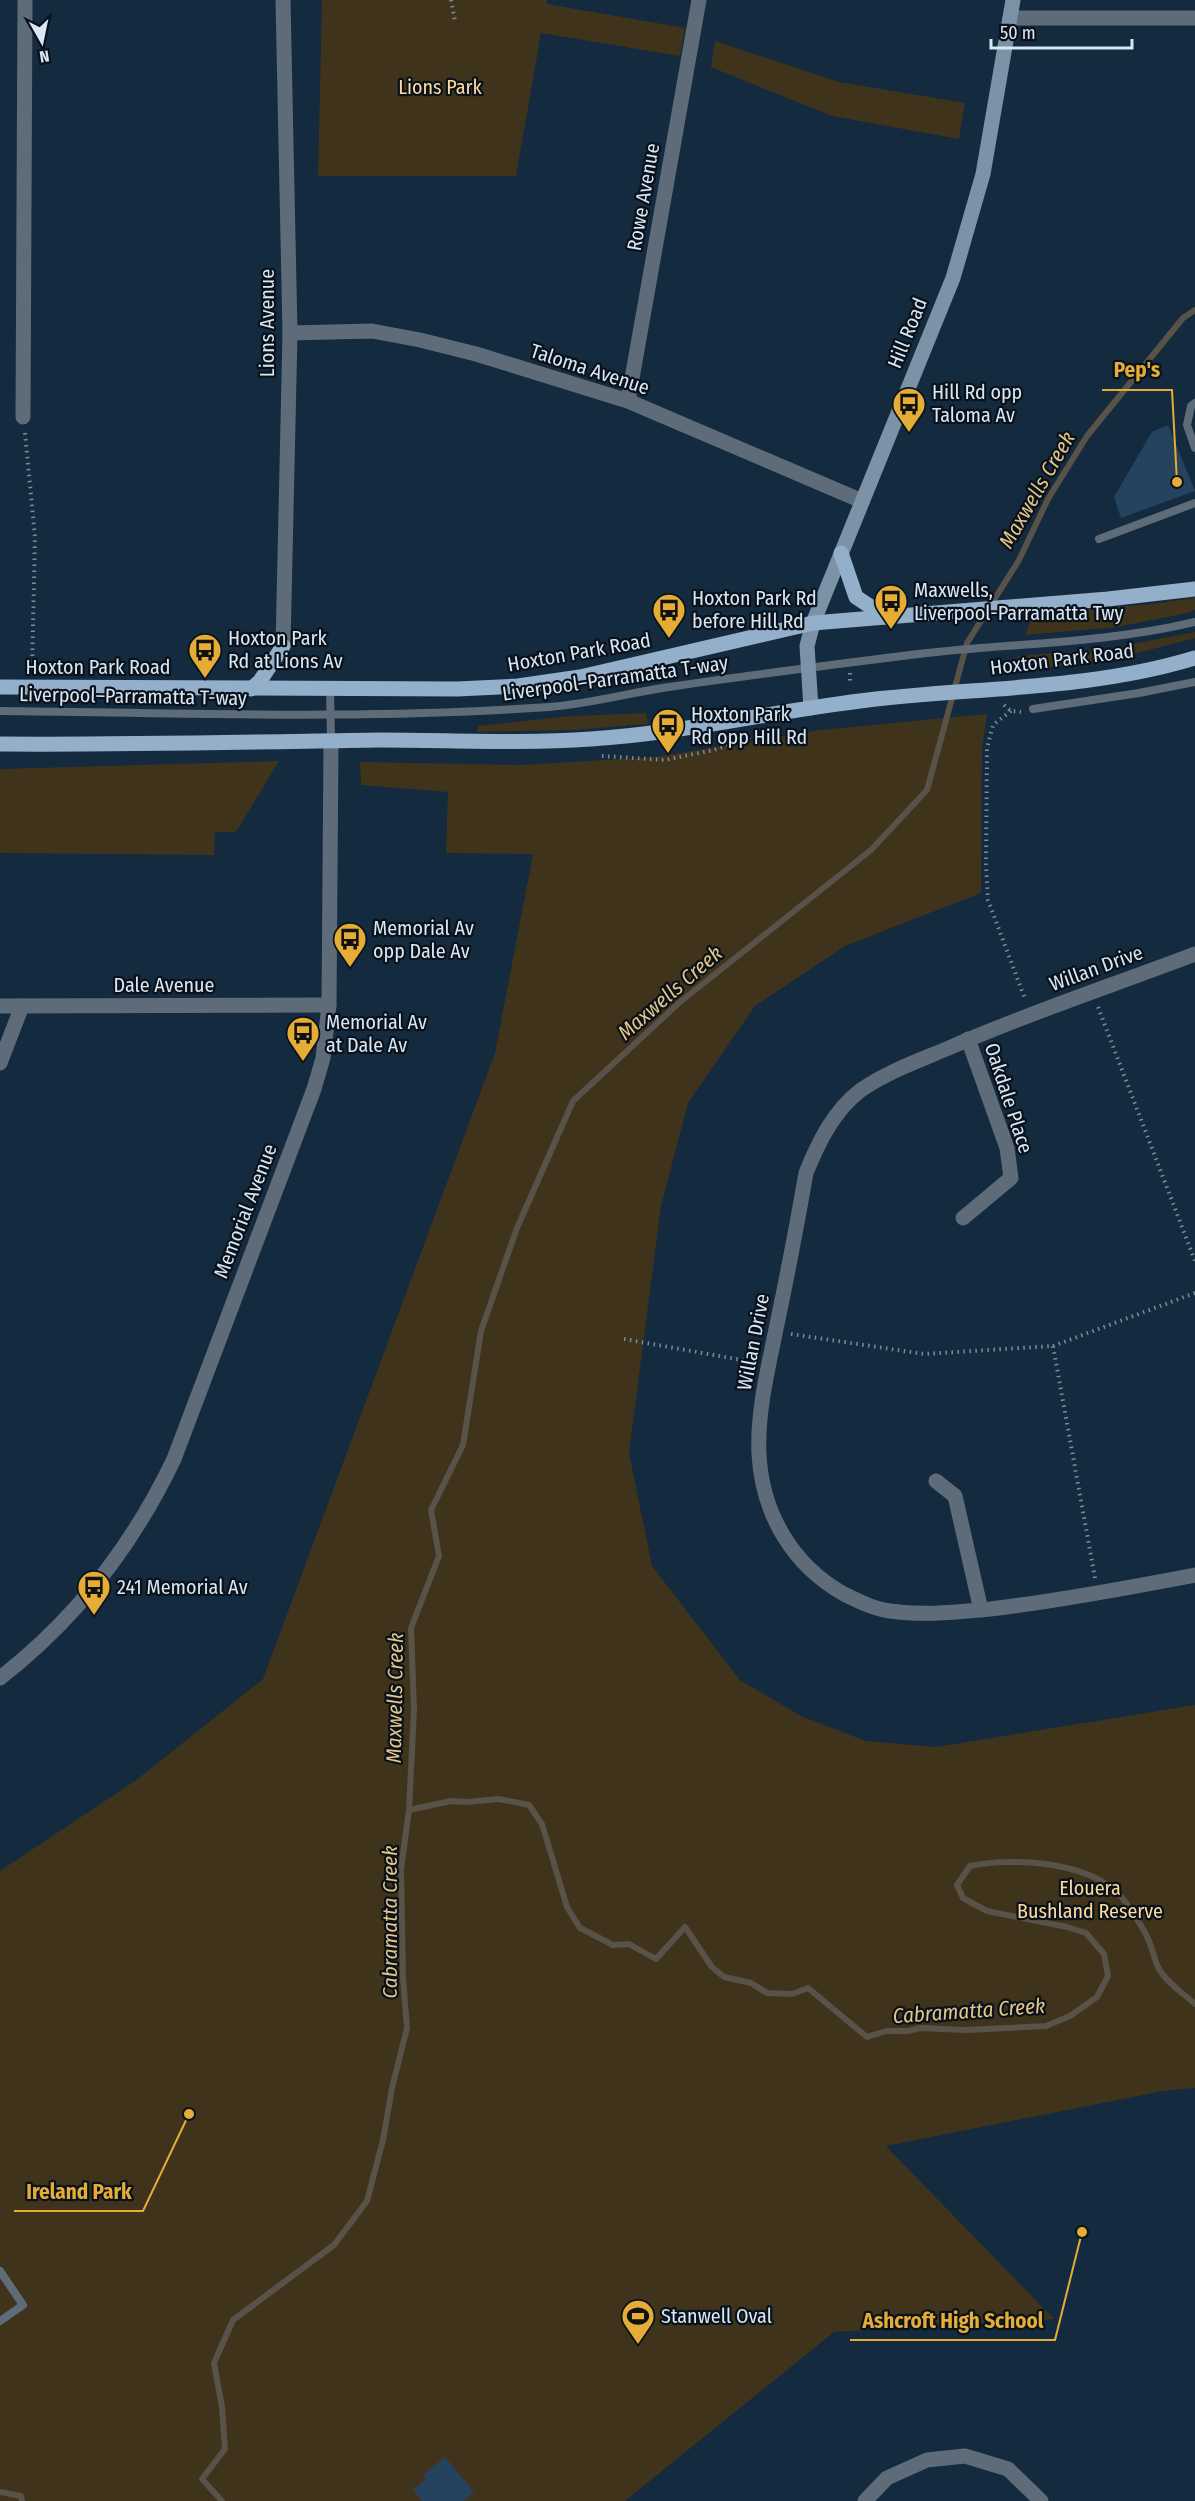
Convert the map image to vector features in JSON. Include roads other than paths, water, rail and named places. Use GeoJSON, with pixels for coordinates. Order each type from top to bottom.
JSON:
{"type":"FeatureCollection","features":[{"type":"Feature","properties":{"kind":"main road","name":"Hill Road"},"geometry":{"type":"LineString","coordinates":[[811,708],[807,646],[813,623],[953,278],[984,174],[1013,0]]}},
{"type":"Feature","properties":{"kind":"main road"},"geometry":{"type":"LineString","coordinates":[[841,553],[856,597],[886,617]]}},
{"type":"Feature","properties":{"kind":"main road","name":"Hoxton Park Road"},"geometry":{"type":"LineString","coordinates":[[0,687],[458,689],[547,682],[615,669],[813,623],[1195,589]]}},
{"type":"Feature","properties":{"kind":"main road"},"geometry":{"type":"LineString","coordinates":[[251,689],[260,681],[283,646]]}},
{"type":"Feature","properties":{"kind":"main road","name":"Hoxton Park Road"},"geometry":{"type":"LineString","coordinates":[[0,744],[520,742],[591,739],[662,732],[897,697],[1006,688],[1131,673],[1195,658]]}},
{"type":"Feature","properties":{"kind":"street"},"geometry":{"type":"LineString","coordinates":[[23,417],[25,0]]}},
{"type":"Feature","properties":{"kind":"street","name":"Lions Avenue"},"geometry":{"type":"LineString","coordinates":[[283,0],[290,333],[283,646]]}},
{"type":"Feature","properties":{"kind":"street","name":"Rowe Avenue"},"geometry":{"type":"LineString","coordinates":[[628,401],[699,0]]}},
{"type":"Feature","properties":{"kind":"street"},"geometry":{"type":"LineString","coordinates":[[1010,18],[1195,18]]}},
{"type":"Feature","properties":{"kind":"street","name":"Taloma Avenue"},"geometry":{"type":"LineString","coordinates":[[290,333],[372,332],[420,340],[476,354],[628,401],[862,501]]}},
{"type":"Feature","properties":{"kind":"street","name":"Memorial Avenue"},"geometry":{"type":"LineString","coordinates":[[0,1678],[53,1633],[76,1608],[132,1537],[155,1499],[174,1459],[315,1089],[323,1058],[329,1005],[331,741]]}},
{"type":"Feature","properties":{"kind":"street","name":"Willan Drive"},"geometry":{"type":"LineString","coordinates":[[1195,954],[1031,1014],[888,1074],[860,1091],[842,1108],[815,1149],[806,1173],[768,1365],[760,1429],[762,1483],[772,1518],[788,1545],[810,1570],[835,1589],[860,1602],[888,1611],[917,1614],[981,1610],[1097,1593],[1195,1575]]}},
{"type":"Feature","properties":{"kind":"street","name":"Dale Avenue"},"geometry":{"type":"LineString","coordinates":[[0,1006],[329,1005]]}},
{"type":"Feature","properties":{"kind":"street"},"geometry":{"type":"LineString","coordinates":[[0,1063],[22,1006]]}},
{"type":"Feature","properties":{"kind":"street","name":"Oakdale Place"},"geometry":{"type":"LineString","coordinates":[[963,1218],[1011,1178],[1007,1148],[968,1040]]}},
{"type":"Feature","properties":{"kind":"street"},"geometry":{"type":"LineString","coordinates":[[936,1481],[955,1496],[981,1610]]}},
{"type":"Feature","properties":{"kind":"street"},"geometry":{"type":"LineString","coordinates":[[865,2501],[887,2478],[927,2460],[965,2456],[1008,2469],[1041,2501]]}},
{"type":"Feature","properties":{"kind":"lane"},"geometry":{"type":"LineString","coordinates":[[1195,403],[1191,406],[1192,416],[1187,425],[1195,448]]}},
{"type":"Feature","properties":{"kind":"lane"},"geometry":{"type":"LineString","coordinates":[[1099,539],[1195,503]]}},
{"type":"Feature","properties":{"kind":"lane","name":"Liverpool–Parramatta T-way"},"geometry":{"type":"LineString","coordinates":[[0,711],[330,715],[455,712],[554,706],[912,654],[1154,632],[1195,622]]}},
{"type":"Feature","properties":{"kind":"lane"},"geometry":{"type":"LineString","coordinates":[[1033,709],[1195,682]]}},
{"type":"Feature","properties":{"kind":"lane","name":"Memorial Avenue"},"geometry":{"type":"LineString","coordinates":[[330,689],[331,741]]}},
{"type":"Feature","properties":{"kind":"lane"},"geometry":{"type":"LineString","coordinates":[[0,2271],[23,2305],[0,2321]]}},
{"type":"Feature","properties":{"kind":"waterway","name":"Maxwells Creek"},"geometry":{"type":"LineString","coordinates":[[222,2501],[202,2479],[225,2449],[222,2407],[214,2363],[233,2320],[334,2245],[367,2201],[383,2140],[392,2088],[407,2028],[403,1978],[401,1869],[409,1810],[414,1709],[411,1628],[439,1556],[431,1510],[463,1445],[481,1331],[517,1228],[573,1101],[680,1002],[871,850],[927,790],[967,643],[1019,560],[1048,499],[1087,436],[1183,318],[1195,310]]}},
{"type":"Feature","properties":{"kind":"waterway","name":"Cabramatta Creek"},"geometry":{"type":"LineString","coordinates":[[409,1810],[451,1801],[499,1799],[529,1805],[542,1824],[567,1907],[580,1928],[613,1945],[629,1944],[656,1959],[685,1927],[712,1967],[724,1977],[751,1983],[767,1993],[792,1994],[808,1988],[867,2037],[886,2031],[908,2031],[920,2028],[966,2030],[1046,2026],[1070,2016],[1097,1997],[1108,1976],[1104,1954],[1086,1933],[987,1911],[963,1898],[957,1885],[970,1866],[989,1863],[1010,1862],[1055,1866],[1097,1879],[1114,1890],[1127,1904],[1144,1930],[1162,1974],[1195,2004]]}},
{"type":"Feature","properties":{"kind":"waterway","name":"Cabramatta Creek"},"geometry":{"type":"LineString","coordinates":[[0,2492],[21,2496],[22,2501]]}},
{"type":"Feature","properties":{"kind":"place","name":"Hill Rd opp Taloma Av"},"geometry":{"type":"Point","coordinates":[909,433]}},
{"type":"Feature","properties":{"kind":"place","name":"Pep's"},"geometry":{"type":"Point","coordinates":[1177,482]}},
{"type":"Feature","properties":{"kind":"place","name":"Maxwells, Liverpool-Parramatta Twy"},"geometry":{"type":"Point","coordinates":[891,630]}},
{"type":"Feature","properties":{"kind":"place","name":"Hoxton Park Rd before Hill Rd"},"geometry":{"type":"Point","coordinates":[669,639]}},
{"type":"Feature","properties":{"kind":"place","name":"Hoxton Park Rd at Lions Av"},"geometry":{"type":"Point","coordinates":[205,679]}},
{"type":"Feature","properties":{"kind":"place","name":"Hoxton Park Rd opp Hill Rd"},"geometry":{"type":"Point","coordinates":[668,754]}},
{"type":"Feature","properties":{"kind":"place","name":"Memorial Av opp Dale Av"},"geometry":{"type":"Point","coordinates":[350,968]}},
{"type":"Feature","properties":{"kind":"place","name":"Memorial Av at Dale Av"},"geometry":{"type":"Point","coordinates":[303,1062]}},
{"type":"Feature","properties":{"kind":"place","name":"241 Memorial Av"},"geometry":{"type":"Point","coordinates":[94,1616]}},
{"type":"Feature","properties":{"kind":"place","name":"Ireland Park"},"geometry":{"type":"Point","coordinates":[189,2114]}},
{"type":"Feature","properties":{"kind":"place","name":"Ashcroft High School"},"geometry":{"type":"Point","coordinates":[1082,2232]}},
{"type":"Feature","properties":{"kind":"place","name":"Stanwell Oval"},"geometry":{"type":"Point","coordinates":[638,2345]}},
{"type":"Feature","properties":{"kind":"park label","name":"Lions Park"},"geometry":{"type":"Point","coordinates":[440,87]}},
{"type":"Feature","properties":{"kind":"park label","name":"Elouera Bushland Reserve"},"geometry":{"type":"Point","coordinates":[1090,1900]}}]}
